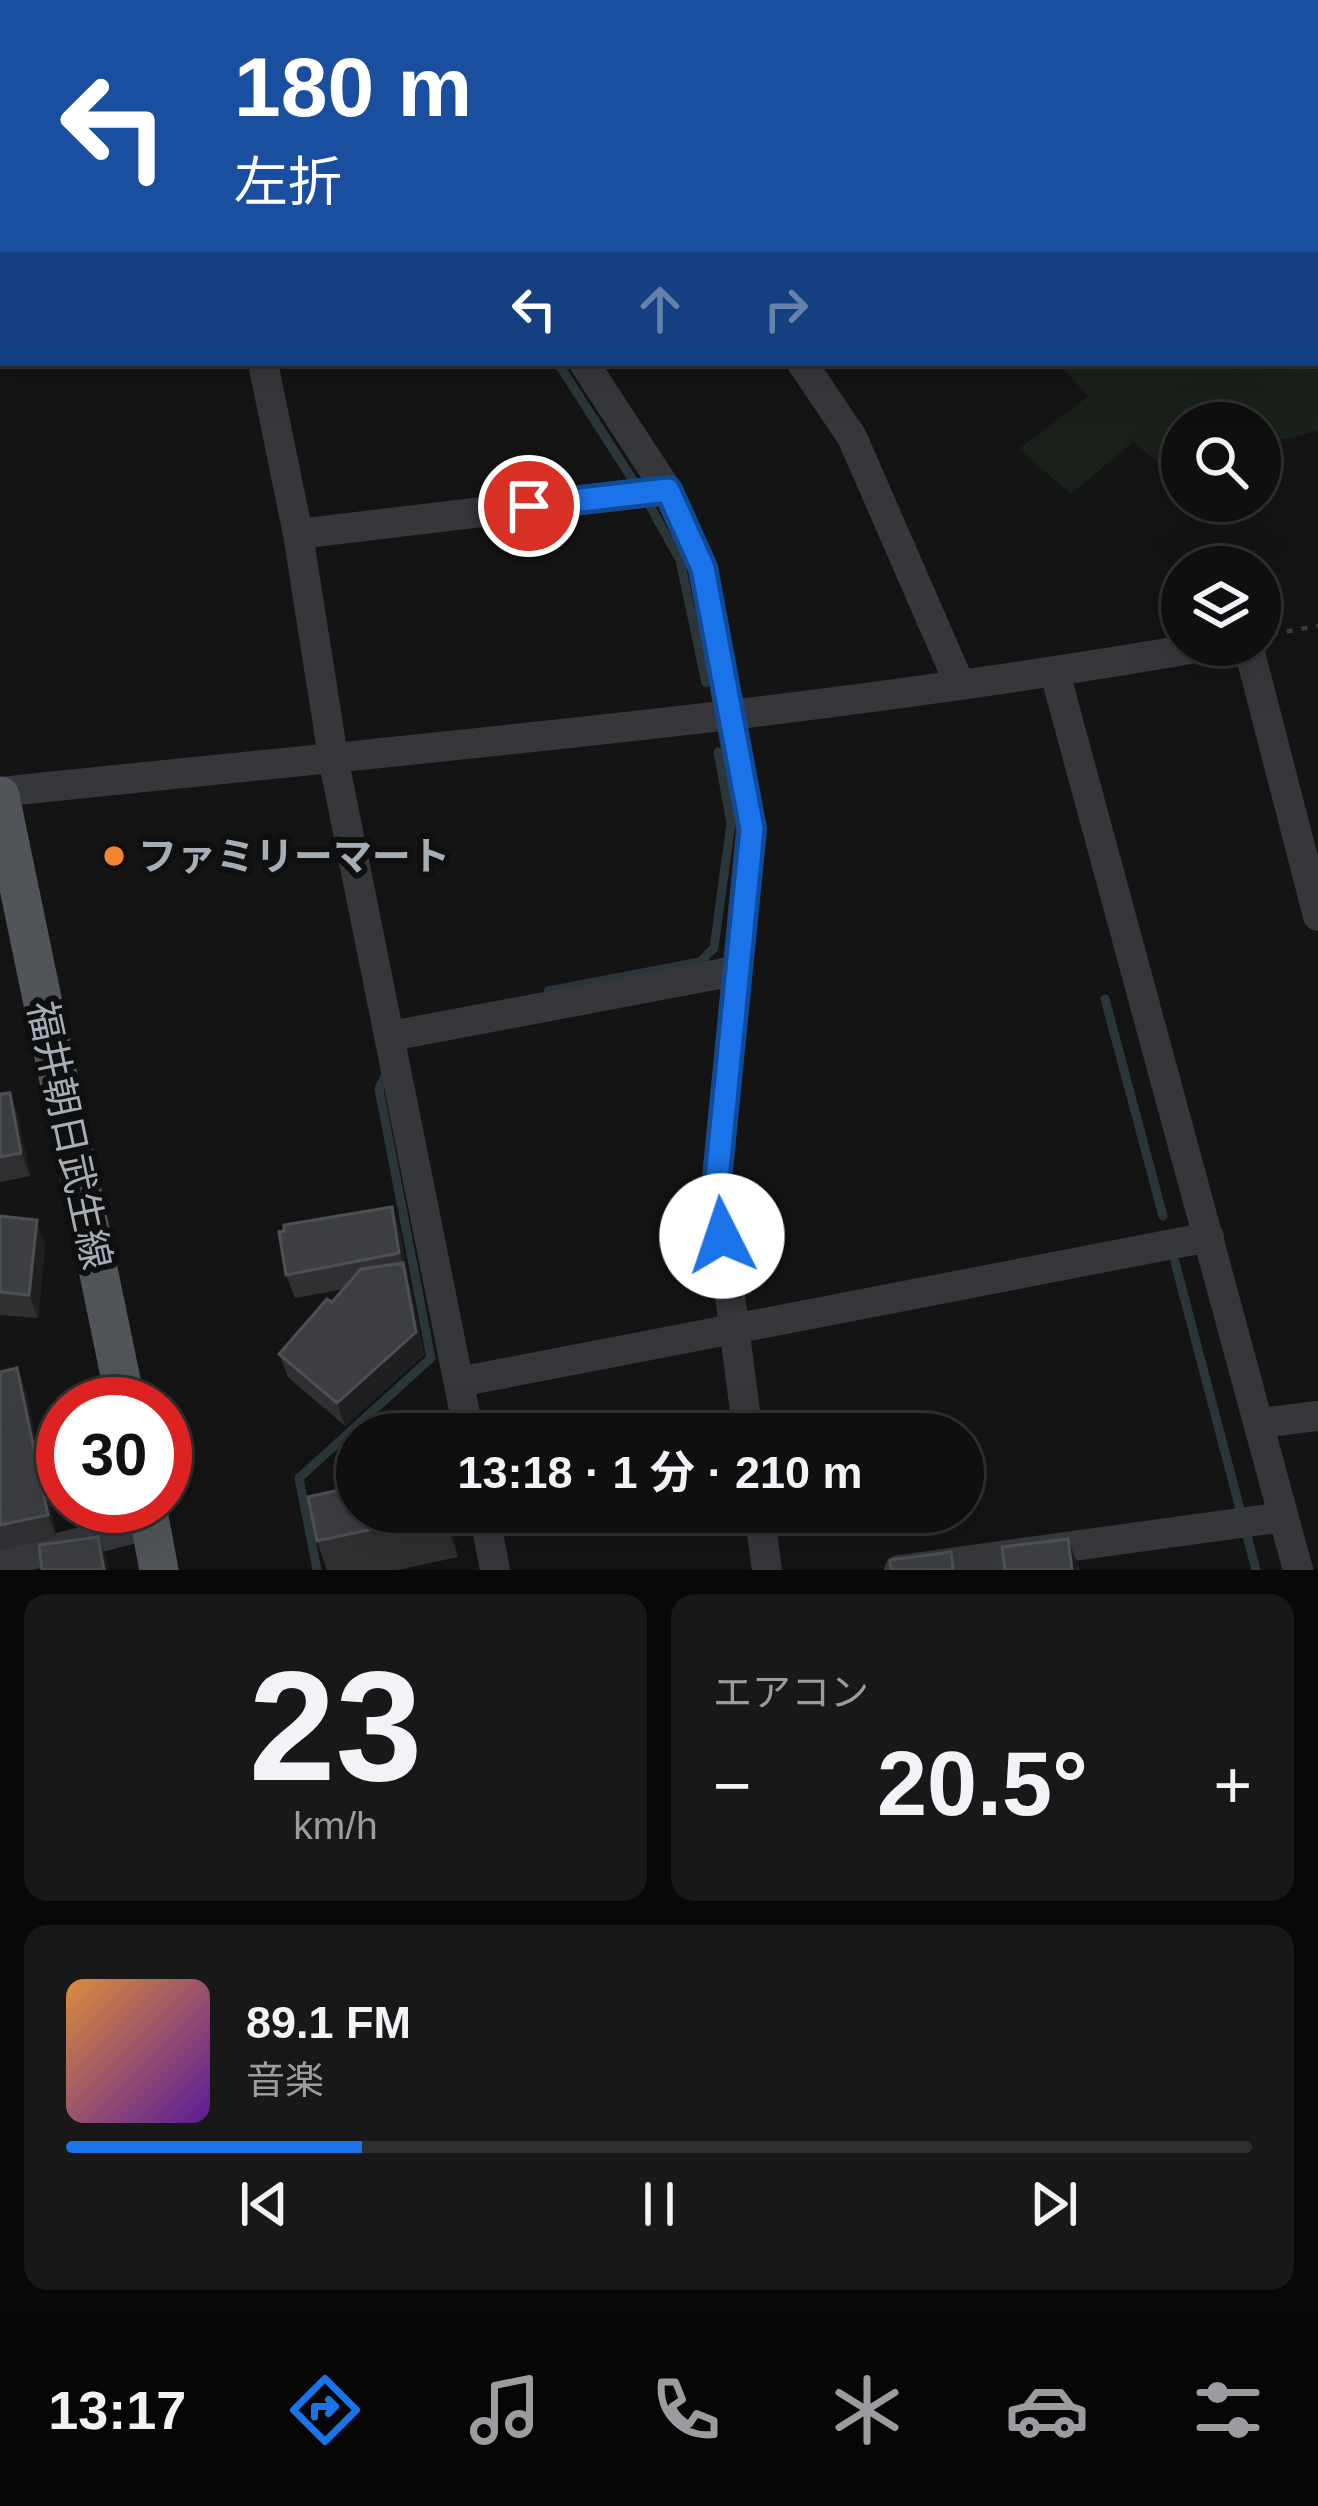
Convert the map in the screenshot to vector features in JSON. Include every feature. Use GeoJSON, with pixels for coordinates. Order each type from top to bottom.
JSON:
{"type":"FeatureCollection","features":[{"type":"Feature","properties":{"kind":"main road","name":"福井朝日武生線"},"geometry":{"type":"LineString","coordinates":[[0,794],[120,1377]]}},
{"type":"Feature","properties":{"kind":"main road"},"geometry":{"type":"LineString","coordinates":[[152,1533],[159,1570]]}},
{"type":"Feature","properties":{"kind":"street"},"geometry":{"type":"LineString","coordinates":[[264,366],[298,534],[333,757],[465,1413]]}},
{"type":"Feature","properties":{"kind":"street"},"geometry":{"type":"LineString","coordinates":[[586,366],[668,490],[703,568],[752,829],[716,1189],[745,1413]]}},
{"type":"Feature","properties":{"kind":"street"},"geometry":{"type":"LineString","coordinates":[[804,366],[852,437],[960,685]]}},
{"type":"Feature","properties":{"kind":"street"},"geometry":{"type":"LineString","coordinates":[[298,534],[668,490]]}},
{"type":"Feature","properties":{"kind":"street"},"geometry":{"type":"LineString","coordinates":[[0,794],[731,714],[1055,673],[1161,654]]}},
{"type":"Feature","properties":{"kind":"street"},"geometry":{"type":"LineString","coordinates":[[1253,666],[1318,916]]}},
{"type":"Feature","properties":{"kind":"street"},"geometry":{"type":"LineString","coordinates":[[1055,673],[1298,1570]]}},
{"type":"Feature","properties":{"kind":"street"},"geometry":{"type":"LineString","coordinates":[[391,1036],[735,971]]}},
{"type":"Feature","properties":{"kind":"street"},"geometry":{"type":"LineString","coordinates":[[459,1382],[1209,1237]]}},
{"type":"Feature","properties":{"kind":"street"},"geometry":{"type":"LineString","coordinates":[[1260,1423],[1318,1416]]}},
{"type":"Feature","properties":{"kind":"street"},"geometry":{"type":"LineString","coordinates":[[899,1570],[978,1564],[1283,1517]]}},
{"type":"Feature","properties":{"kind":"street"},"geometry":{"type":"LineString","coordinates":[[0,1563],[93,1533]]}},
{"type":"Feature","properties":{"kind":"street"},"geometry":{"type":"LineString","coordinates":[[488,1533],[495,1570]]}},
{"type":"Feature","properties":{"kind":"street"},"geometry":{"type":"LineString","coordinates":[[762,1533],[766,1570]]}},
{"type":"Feature","properties":{"kind":"path"},"geometry":{"type":"LineString","coordinates":[[1281,633],[1318,626]]}},
{"type":"Feature","properties":{"kind":"shaded area"},"geometry":{"type":"Polygon","coordinates":[[[1061,366],[1318,366],[1318,431],[1281,440],[1281,402],[1161,402],[1161,464],[1133,442],[1071,494],[1019,449],[1088,396],[1061,366]]]}},
{"type":"Feature","properties":{"kind":"building"},"geometry":{"type":"Polygon","coordinates":[[[10,1093],[21,1153],[0,1157],[0,1094],[10,1093]]]}},
{"type":"Feature","properties":{"kind":"building"},"geometry":{"type":"Polygon","coordinates":[[[392,1207],[399,1253],[286,1275],[279,1232],[284,1225],[392,1207]]]}},
{"type":"Feature","properties":{"kind":"building"},"geometry":{"type":"Polygon","coordinates":[[[0,1216],[37,1220],[29,1295],[0,1292],[0,1216]]]}},
{"type":"Feature","properties":{"kind":"building"},"geometry":{"type":"Polygon","coordinates":[[[403,1263],[416,1332],[337,1403],[279,1354],[327,1299],[332,1302],[361,1269],[403,1263]]]}},
{"type":"Feature","properties":{"kind":"building"},"geometry":{"type":"Polygon","coordinates":[[[17,1368],[36,1458],[36,1518],[0,1525],[0,1372],[17,1368]]]}},
{"type":"Feature","properties":{"kind":"building"},"geometry":{"type":"Polygon","coordinates":[[[336,1491],[336,1533],[354,1533],[317,1541],[308,1497],[336,1491]]]}},
{"type":"Feature","properties":{"kind":"building"},"geometry":{"type":"Polygon","coordinates":[[[98,1537],[104,1570],[42,1570],[39,1545],[98,1537]]]}},
{"type":"Feature","properties":{"kind":"building"},"geometry":{"type":"Polygon","coordinates":[[[1068,1539],[1072,1570],[1005,1570],[1002,1547],[1068,1539]]]}},
{"type":"Feature","properties":{"kind":"building"},"geometry":{"type":"Polygon","coordinates":[[[951,1552],[953,1570],[891,1570],[890,1560],[951,1552]]]}},
{"type":"Feature","properties":{"kind":"waterway"},"geometry":{"type":"LineString","coordinates":[[560,366],[636,485]]}},
{"type":"Feature","properties":{"kind":"waterway"},"geometry":{"type":"LineString","coordinates":[[646,499],[680,560],[706,683]]}},
{"type":"Feature","properties":{"kind":"waterway"},"geometry":{"type":"LineString","coordinates":[[548,991],[700,962],[714,948],[731,823],[718,752]]}},
{"type":"Feature","properties":{"kind":"waterway"},"geometry":{"type":"LineString","coordinates":[[1105,999],[1163,1216]]}},
{"type":"Feature","properties":{"kind":"waterway"},"geometry":{"type":"LineString","coordinates":[[317,1570],[299,1478],[431,1358],[379,1089],[387,1072]]}},
{"type":"Feature","properties":{"kind":"waterway"},"geometry":{"type":"LineString","coordinates":[[1175,1262],[1256,1570]]}},
{"type":"Feature","properties":{"kind":"place","name":"ファミリーマート"},"geometry":{"type":"Point","coordinates":[114,856]}},
{"type":"Feature","properties":{"kind":"route"},"geometry":{"type":"LineString","coordinates":[[529,506],[668,490],[703,568],[752,829],[716,1189],[722,1236]]}}]}
